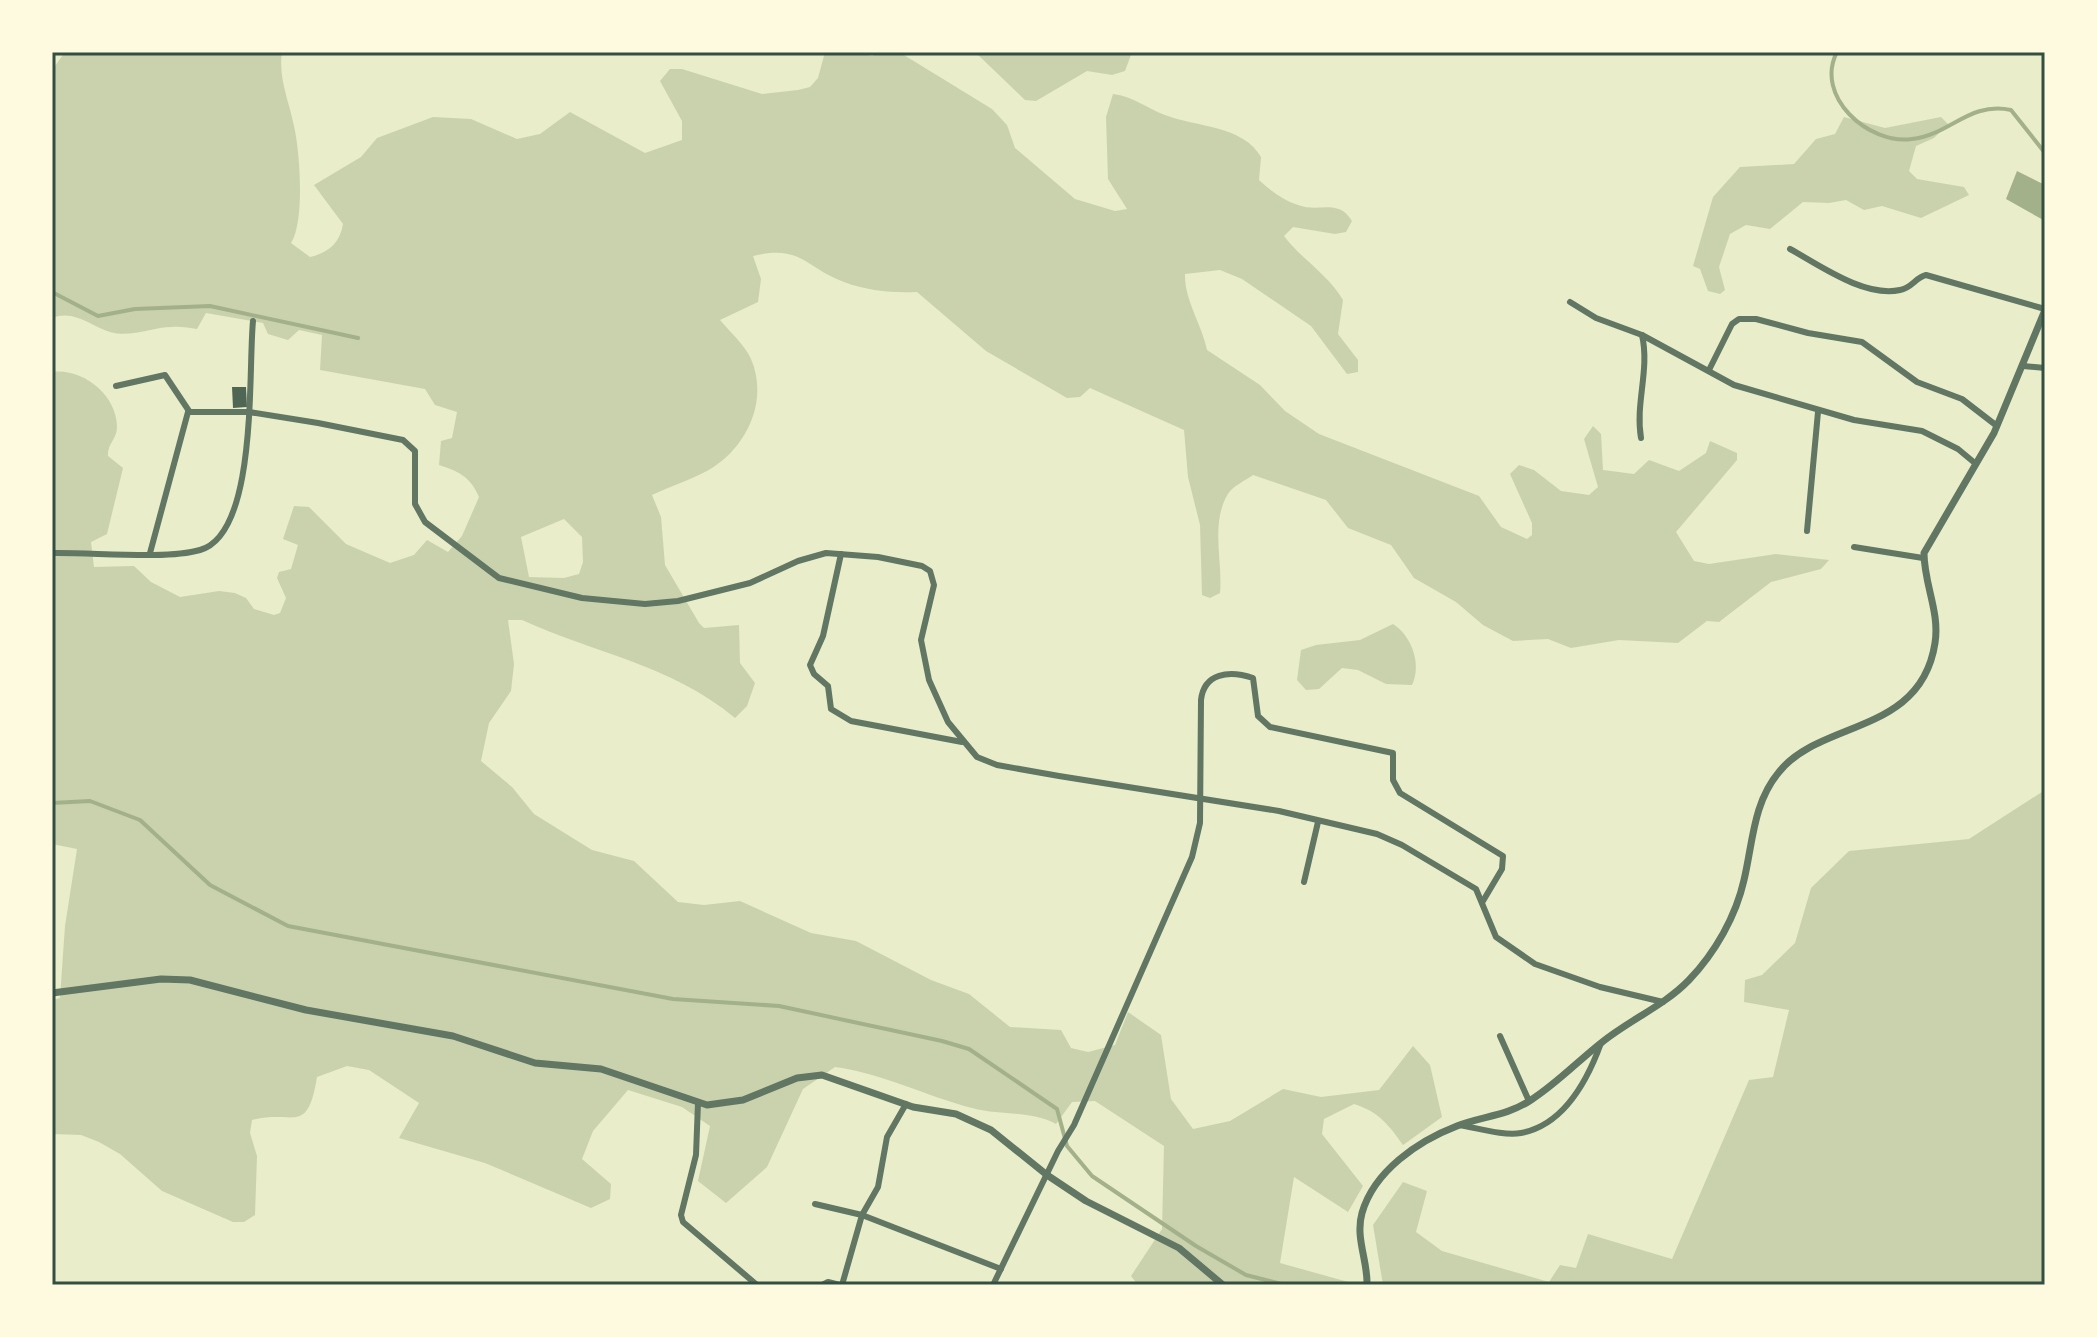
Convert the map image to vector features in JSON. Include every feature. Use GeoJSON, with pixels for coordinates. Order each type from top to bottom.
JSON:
{"type":"FeatureCollection","features":[{"type":"Feature","properties":{"kind":"street"},"geometry":{"type":"LineString","coordinates":[[1367,1285],[1360,1231],[1362,1214],[1373,1191],[1395,1162],[1459,1125],[1505,1115],[1529,1101],[1601,1043],[1663,1002],[1690,979],[1731,919],[1744,878],[1760,805],[1780,769],[1812,747],[1880,717],[1903,700],[1920,680],[1935,645],[1936,630],[1923,558],[1932,535],[1997,426],[2045,310],[1926,275],[1904,289],[1877,289],[1845,278],[1790,249]]}},
{"type":"Feature","properties":{"kind":"street"},"geometry":{"type":"LineString","coordinates":[[1570,302],[1596,318],[1642,335],[1734,385],[1818,412],[1922,431],[1958,449],[1976,464]]}},
{"type":"Feature","properties":{"kind":"street"},"geometry":{"type":"LineString","coordinates":[[1709,370],[1732,324],[1739,319],[1756,319],[1808,333],[1862,342],[1917,382],[1962,399],[1997,426]]}},
{"type":"Feature","properties":{"kind":"street"},"geometry":{"type":"LineString","coordinates":[[52,553],[198,551],[221,538],[229,525],[239,492],[249,412],[253,321]]}},
{"type":"Feature","properties":{"kind":"street"},"geometry":{"type":"LineString","coordinates":[[1641,438],[1638,419],[1646,367],[1642,335]]}},
{"type":"Feature","properties":{"kind":"street"},"geometry":{"type":"LineString","coordinates":[[2023,366],[2045,368]]}},
{"type":"Feature","properties":{"kind":"street"},"geometry":{"type":"LineString","coordinates":[[116,386],[165,375],[189,411],[150,553]]}},
{"type":"Feature","properties":{"kind":"street"},"geometry":{"type":"LineString","coordinates":[[189,411],[249,412],[403,440],[415,451],[415,504],[425,522],[499,578],[593,599],[645,604],[678,601],[750,583],[798,561],[841,554],[922,566],[930,571],[934,585],[924,619],[923,657],[948,722],[977,757],[997,765],[1199,801],[1279,811],[1389,839],[1476,889],[1496,937],[1535,964],[1600,987],[1663,1002]]}},
{"type":"Feature","properties":{"kind":"street"},"geometry":{"type":"LineString","coordinates":[[1807,531],[1818,412]]}},
{"type":"Feature","properties":{"kind":"street"},"geometry":{"type":"LineString","coordinates":[[1854,547],[1923,558]]}},
{"type":"Feature","properties":{"kind":"street"},"geometry":{"type":"LineString","coordinates":[[841,554],[823,636],[810,665],[814,674],[828,686],[831,709],[851,721],[962,742]]}},
{"type":"Feature","properties":{"kind":"street"},"geometry":{"type":"LineString","coordinates":[[993,1285],[1058,1151],[1074,1125],[1192,857],[1200,823],[1201,700],[1206,681],[1217,676],[1249,677],[1256,684],[1256,706],[1264,725],[1393,753],[1393,780],[1400,793],[1501,853],[1504,865],[1483,901]]}},
{"type":"Feature","properties":{"kind":"street"},"geometry":{"type":"LineString","coordinates":[[1304,882],[1318,822]]}},
{"type":"Feature","properties":{"kind":"street"},"geometry":{"type":"LineString","coordinates":[[52,993],[161,979],[190,980],[306,1010],[453,1036],[535,1063],[601,1069],[698,1103],[724,1104],[743,1100],[811,1075],[834,1078],[906,1104],[956,1114],[991,1130],[1047,1175],[1086,1201],[1179,1248],[1223,1285]]}},
{"type":"Feature","properties":{"kind":"street"},"geometry":{"type":"LineString","coordinates":[[1500,1036],[1529,1101]]}},
{"type":"Feature","properties":{"kind":"street"},"geometry":{"type":"LineString","coordinates":[[1459,1125],[1518,1134],[1543,1123],[1579,1092],[1589,1078],[1601,1043]]}},
{"type":"Feature","properties":{"kind":"street"},"geometry":{"type":"LineString","coordinates":[[698,1103],[696,1155],[681,1215],[683,1222],[757,1285]]}},
{"type":"Feature","properties":{"kind":"street"},"geometry":{"type":"LineString","coordinates":[[822,1285],[828,1282],[841,1285],[862,1215],[878,1187],[887,1137],[906,1104]]}},
{"type":"Feature","properties":{"kind":"street"},"geometry":{"type":"LineString","coordinates":[[815,1204],[862,1215],[1001,1269]]}},
{"type":"Feature","properties":{"kind":"shaded area"},"geometry":{"type":"Polygon","coordinates":[[[65,52],[282,52],[283,80],[294,126],[299,169],[300,203],[291,243],[310,257],[332,246],[343,224],[314,185],[361,157],[377,138],[433,117],[471,119],[517,139],[540,134],[570,112],[645,153],[682,140],[682,121],[660,81],[670,69],[682,69],[762,94],[810,87],[818,78],[825,52],[855,52],[872,56],[881,52],[899,52],[992,109],[1007,125],[1015,148],[1075,199],[1115,211],[1127,209],[1108,179],[1106,117],[1113,94],[1120,95],[1165,115],[1218,128],[1243,139],[1261,157],[1259,180],[1273,191],[1298,205],[1341,210],[1352,221],[1346,232],[1335,234],[1293,227],[1284,236],[1330,282],[1343,300],[1338,334],[1358,360],[1358,372],[1347,374],[1311,326],[1242,279],[1220,270],[1185,274],[1187,293],[1207,350],[1260,385],[1285,411],[1319,434],[1479,496],[1501,527],[1527,539],[1532,535],[1532,523],[1510,474],[1519,465],[1534,470],[1561,491],[1589,495],[1598,487],[1584,439],[1593,426],[1601,434],[1603,470],[1634,474],[1649,460],[1679,471],[1706,453],[1710,441],[1737,453],[1737,460],[1676,532],[1694,561],[1709,564],[1776,554],[1829,560],[1821,569],[1771,582],[1719,622],[1707,621],[1678,643],[1619,640],[1571,648],[1548,639],[1513,641],[1483,625],[1456,602],[1414,578],[1391,545],[1348,528],[1326,500],[1253,475],[1230,491],[1223,505],[1218,530],[1220,593],[1210,598],[1202,595],[1200,525],[1188,477],[1184,430],[1090,388],[1080,397],[1067,398],[986,351],[917,292],[880,291],[853,285],[792,255],[769,253],[753,256],[761,279],[758,302],[720,320],[748,354],[756,376],[757,393],[750,425],[741,440],[718,464],[652,495],[661,517],[665,565],[699,623],[704,628],[739,625],[740,663],[755,683],[747,706],[735,718],[710,700],[659,672],[522,620],[508,620],[514,664],[511,691],[489,723],[481,761],[512,787],[534,814],[592,850],[634,861],[678,902],[704,905],[740,901],[811,933],[856,941],[931,980],[969,994],[1010,1027],[1061,1030],[1071,1048],[1088,1052],[1115,1045],[1128,1012],[1161,1035],[1171,1099],[1193,1129],[1230,1121],[1283,1089],[1321,1097],[1379,1090],[1413,1046],[1430,1065],[1442,1117],[1403,1145],[1382,1120],[1354,1104],[1324,1119],[1322,1134],[1363,1186],[1348,1212],[1294,1177],[1280,1263],[1359,1285],[1138,1285],[1131,1276],[1162,1229],[1164,1146],[1095,1101],[1072,1102],[1056,1124],[1036,1117],[972,1108],[869,1074],[835,1067],[803,1089],[767,1167],[726,1203],[698,1181],[710,1126],[682,1107],[628,1090],[593,1131],[582,1159],[611,1184],[610,1199],[591,1208],[485,1163],[399,1138],[419,1103],[369,1070],[347,1066],[317,1077],[309,1107],[303,1114],[252,1120],[250,1133],[257,1156],[255,1215],[244,1222],[233,1222],[162,1191],[120,1154],[99,1142],[81,1135],[52,1134],[52,1000],[60,998],[65,926],[77,849],[52,844],[52,372],[75,374],[86,379],[105,394],[115,415],[117,431],[108,456],[123,468],[107,534],[91,542],[94,567],[134,566],[151,582],[180,597],[219,591],[235,593],[246,598],[254,609],[274,615],[280,613],[286,598],[277,578],[279,572],[291,569],[298,545],[283,539],[294,506],[309,507],[346,544],[390,563],[414,555],[427,540],[448,552],[462,536],[479,497],[463,476],[439,465],[441,441],[452,438],[457,412],[435,405],[425,389],[320,370],[322,335],[299,330],[288,340],[268,334],[263,323],[206,313],[197,329],[164,327],[126,334],[110,332],[75,317],[52,318],[52,70],[65,52]],[[564,519],[521,537],[529,577],[564,578],[579,574],[583,562],[582,537],[564,519]]]}},
{"type":"Feature","properties":{"kind":"shaded area"},"geometry":{"type":"Polygon","coordinates":[[[975,52],[1132,52],[1125,71],[1112,75],[1087,71],[1036,101],[1025,100],[975,52]]]}},
{"type":"Feature","properties":{"kind":"shaded area"},"geometry":{"type":"Polygon","coordinates":[[[1844,117],[1885,128],[1941,117],[1948,124],[1934,138],[1916,146],[1909,171],[1917,179],[1964,187],[1969,195],[1921,218],[1882,206],[1864,210],[1846,200],[1803,202],[1770,229],[1746,225],[1730,234],[1719,267],[1725,290],[1720,294],[1708,291],[1700,269],[1693,266],[1713,197],[1740,167],[1794,164],[1816,139],[1835,134],[1844,117]]]}},
{"type":"Feature","properties":{"kind":"shaded area"},"geometry":{"type":"Polygon","coordinates":[[[2017,171],[2045,185],[2045,221],[2006,199],[2017,171]]]}},
{"type":"Feature","properties":{"kind":"shaded area"},"geometry":{"type":"Polygon","coordinates":[[[1393,624],[1410,643],[1413,652],[1416,669],[1412,685],[1386,684],[1358,670],[1342,668],[1319,689],[1306,690],[1297,680],[1301,650],[1316,645],[1360,640],[1393,624]]]}},
{"type":"Feature","properties":{"kind":"shaded area"},"geometry":{"type":"Polygon","coordinates":[[[2045,790],[2045,1285],[1383,1285],[1373,1225],[1403,1182],[1427,1191],[1416,1232],[1442,1251],[1549,1282],[1560,1265],[1576,1268],[1588,1234],[1672,1259],[1749,1080],[1773,1077],[1789,1010],[1744,1002],[1745,980],[1762,975],[1795,943],[1811,888],[1849,851],[1969,839],[2045,790]]]}},
{"type":"Feature","properties":{"kind":"building"},"geometry":{"type":"Polygon","coordinates":[[[232,387],[246,387],[247,407],[233,408],[232,387]]]}},
{"type":"Feature","properties":{"kind":"waterway"},"geometry":{"type":"LineString","coordinates":[[1837,52],[1832,69],[1833,85],[1839,100],[1849,114],[1878,134],[1895,139],[1912,139],[1938,132],[1971,114],[1996,108],[2011,110],[2045,153]]}},
{"type":"Feature","properties":{"kind":"waterway"},"geometry":{"type":"LineString","coordinates":[[52,292],[98,316],[135,309],[210,306],[358,338]]}},
{"type":"Feature","properties":{"kind":"waterway"},"geometry":{"type":"LineString","coordinates":[[52,803],[90,801],[140,820],[210,885],[288,926],[673,999],[779,1006],[969,1049],[1057,1109],[1067,1146],[1092,1176],[1196,1246],[1246,1275],[1285,1285]]}}]}
